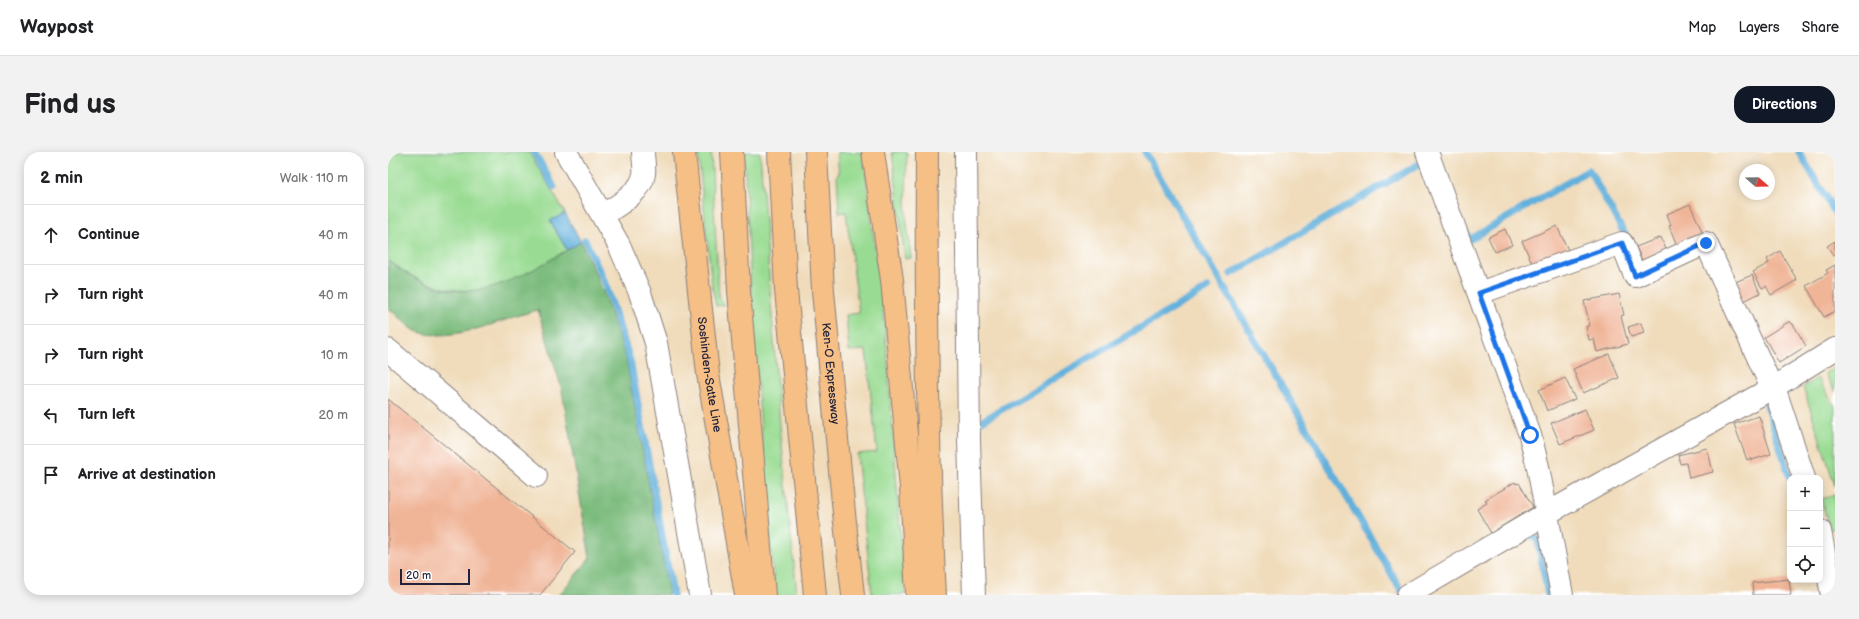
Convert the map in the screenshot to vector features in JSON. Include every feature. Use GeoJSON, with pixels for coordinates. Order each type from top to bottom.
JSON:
{"type":"FeatureCollection","features":[{"type":"Feature","properties":{"kind":"main road","name":"Soshinden-Satte Line"},"geometry":{"type":"LineString","coordinates":[[684,152],[708,374],[746,595]]}},
{"type":"Feature","properties":{"kind":"main road"},"geometry":{"type":"LineString","coordinates":[[732,152],[739,292],[764,595]]}},
{"type":"Feature","properties":{"kind":"main road"},"geometry":{"type":"LineString","coordinates":[[779,152],[786,290],[814,595]]}},
{"type":"Feature","properties":{"kind":"main road","name":"Ken-O Expressway"},"geometry":{"type":"LineString","coordinates":[[816,152],[823,291],[853,595]]}},
{"type":"Feature","properties":{"kind":"main road"},"geometry":{"type":"LineString","coordinates":[[873,152],[892,280],[911,488],[917,595]]}},
{"type":"Feature","properties":{"kind":"main road"},"geometry":{"type":"LineString","coordinates":[[927,152],[926,270],[930,508],[935,595]]}},
{"type":"Feature","properties":{"kind":"street"},"geometry":{"type":"LineString","coordinates":[[566,152],[619,245],[640,293],[656,343],[700,595]]}},
{"type":"Feature","properties":{"kind":"street"},"geometry":{"type":"LineString","coordinates":[[603,215],[630,196],[638,185],[644,175],[643,152]]}},
{"type":"Feature","properties":{"kind":"street"},"geometry":{"type":"LineString","coordinates":[[966,152],[969,441],[974,595]]}},
{"type":"Feature","properties":{"kind":"street"},"geometry":{"type":"LineString","coordinates":[[1427,152],[1530,435],[1538,467],[1562,595]]}},
{"type":"Feature","properties":{"kind":"street"},"geometry":{"type":"LineString","coordinates":[[1479,293],[1622,243],[1635,276],[1706,243],[1773,388],[1803,475]]}},
{"type":"Feature","properties":{"kind":"street"},"geometry":{"type":"LineString","coordinates":[[1408,595],[1546,514],[1773,388],[1835,349]]}},
{"type":"Feature","properties":{"kind":"street"},"geometry":{"type":"LineString","coordinates":[[390,355],[536,476]]}},
{"type":"Feature","properties":{"kind":"street"},"geometry":{"type":"LineString","coordinates":[[1823,547],[1832,595]]}},
{"type":"Feature","properties":{"kind":"green space"},"geometry":{"type":"Polygon","coordinates":[[[388,152],[529,152],[565,213],[550,221],[567,250],[519,278],[502,285],[486,289],[456,290],[442,288],[414,277],[388,260],[388,152]]]}},
{"type":"Feature","properties":{"kind":"green space"},"geometry":{"type":"Polygon","coordinates":[[[698,152],[711,152],[719,297],[724,305],[716,306],[712,286],[698,152]]]}},
{"type":"Feature","properties":{"kind":"green space"},"geometry":{"type":"Polygon","coordinates":[[[744,152],[760,152],[780,425],[797,595],[775,595],[753,331],[744,152]]]}},
{"type":"Feature","properties":{"kind":"green space"},"geometry":{"type":"Polygon","coordinates":[[[837,152],[863,152],[885,326],[905,595],[872,595],[857,454],[877,452],[866,350],[849,351],[846,315],[859,313],[846,212],[839,213],[837,175],[839,174],[837,152]]]}},
{"type":"Feature","properties":{"kind":"green space"},"geometry":{"type":"Polygon","coordinates":[[[892,152],[907,152],[906,215],[911,258],[905,259],[892,152]]]}},
{"type":"Feature","properties":{"kind":"green space"},"geometry":{"type":"Polygon","coordinates":[[[581,242],[602,288],[626,359],[669,595],[559,595],[590,558],[562,390],[538,310],[477,329],[445,335],[416,331],[409,327],[388,308],[388,260],[415,278],[440,288],[463,291],[486,288],[509,281],[532,270],[581,242]]]}},
{"type":"Feature","properties":{"kind":"green space"},"geometry":{"type":"Polygon","coordinates":[[[1835,368],[1835,392],[1825,373],[1835,368]]]}},
{"type":"Feature","properties":{"kind":"green space"},"geometry":{"type":"Polygon","coordinates":[[[1818,378],[1835,406],[1835,486],[1803,387],[1818,378]]]}},
{"type":"Feature","properties":{"kind":"green space"},"geometry":{"type":"Polygon","coordinates":[[[1835,495],[1835,527],[1830,530],[1823,506],[1823,498],[1835,495]]]}},
{"type":"Feature","properties":{"kind":"water"},"geometry":{"type":"Polygon","coordinates":[[[565,213],[581,242],[567,250],[550,221],[565,213]]]}},
{"type":"Feature","properties":{"kind":"building"},"geometry":{"type":"Polygon","coordinates":[[[1690,204],[1704,236],[1678,248],[1669,226],[1671,225],[1667,214],[1690,204]]]}},
{"type":"Feature","properties":{"kind":"building"},"geometry":{"type":"Polygon","coordinates":[[[1557,226],[1568,250],[1533,265],[1522,241],[1557,226]]]}},
{"type":"Feature","properties":{"kind":"building"},"geometry":{"type":"Polygon","coordinates":[[[1505,229],[1512,245],[1495,252],[1488,237],[1505,229]]]}},
{"type":"Feature","properties":{"kind":"building"},"geometry":{"type":"Polygon","coordinates":[[[1661,237],[1667,252],[1643,262],[1636,247],[1661,237]]]}},
{"type":"Feature","properties":{"kind":"building"},"geometry":{"type":"Polygon","coordinates":[[[1835,241],[1835,253],[1833,255],[1827,246],[1835,241]]]}},
{"type":"Feature","properties":{"kind":"building"},"geometry":{"type":"Polygon","coordinates":[[[1780,251],[1797,280],[1771,295],[1766,286],[1762,288],[1753,272],[1769,263],[1767,259],[1780,251]]]}},
{"type":"Feature","properties":{"kind":"building"},"geometry":{"type":"Polygon","coordinates":[[[1835,265],[1835,311],[1824,317],[1806,286],[1828,273],[1826,270],[1835,265]]]}},
{"type":"Feature","properties":{"kind":"building"},"geometry":{"type":"Polygon","coordinates":[[[1752,275],[1760,293],[1742,302],[1733,283],[1752,275]]]}},
{"type":"Feature","properties":{"kind":"building"},"geometry":{"type":"Polygon","coordinates":[[[1619,294],[1624,315],[1621,316],[1628,344],[1597,352],[1594,339],[1589,340],[1586,326],[1590,326],[1584,301],[1619,294]]]}},
{"type":"Feature","properties":{"kind":"building"},"geometry":{"type":"Polygon","coordinates":[[[1790,321],[1806,346],[1779,363],[1764,337],[1790,321]]]}},
{"type":"Feature","properties":{"kind":"building"},"geometry":{"type":"Polygon","coordinates":[[[1641,323],[1644,333],[1631,337],[1628,327],[1641,323]]]}},
{"type":"Feature","properties":{"kind":"building"},"geometry":{"type":"Polygon","coordinates":[[[1609,354],[1619,378],[1583,393],[1573,369],[1609,354]]]}},
{"type":"Feature","properties":{"kind":"building"},"geometry":{"type":"Polygon","coordinates":[[[1565,378],[1575,399],[1547,411],[1539,390],[1565,378]]]}},
{"type":"Feature","properties":{"kind":"building"},"geometry":{"type":"Polygon","coordinates":[[[388,399],[575,552],[540,595],[388,595],[388,399]]]}},
{"type":"Feature","properties":{"kind":"building"},"geometry":{"type":"Polygon","coordinates":[[[1585,409],[1594,430],[1560,444],[1551,423],[1585,409]]]}},
{"type":"Feature","properties":{"kind":"building"},"geometry":{"type":"Polygon","coordinates":[[[1759,416],[1771,454],[1752,460],[1751,458],[1747,460],[1734,424],[1759,416]]]}},
{"type":"Feature","properties":{"kind":"building"},"geometry":{"type":"Polygon","coordinates":[[[1707,448],[1713,472],[1689,478],[1686,463],[1680,464],[1678,455],[1707,448]]]}},
{"type":"Feature","properties":{"kind":"building"},"geometry":{"type":"Polygon","coordinates":[[[1515,482],[1516,484],[1519,483],[1533,507],[1491,533],[1477,509],[1487,503],[1485,500],[1515,482]]]}},
{"type":"Feature","properties":{"kind":"building"},"geometry":{"type":"Polygon","coordinates":[[[1787,579],[1787,583],[1790,583],[1791,595],[1753,595],[1752,583],[1787,579]]]}},
{"type":"Feature","properties":{"kind":"waterway"},"geometry":{"type":"LineString","coordinates":[[534,152],[554,187]]}},
{"type":"Feature","properties":{"kind":"waterway"},"geometry":{"type":"LineString","coordinates":[[1145,152],[1401,590]]}},
{"type":"Feature","properties":{"kind":"waterway"},"geometry":{"type":"LineString","coordinates":[[1799,152],[1835,213]]}},
{"type":"Feature","properties":{"kind":"waterway"},"geometry":{"type":"LineString","coordinates":[[1231,274],[1417,165]]}},
{"type":"Feature","properties":{"kind":"waterway"},"geometry":{"type":"LineString","coordinates":[[1467,234],[1469,240],[1589,170],[1628,240]]}},
{"type":"Feature","properties":{"kind":"waterway"},"geometry":{"type":"LineString","coordinates":[[585,240],[606,285],[630,360],[673,595]]}},
{"type":"Feature","properties":{"kind":"waterway"},"geometry":{"type":"LineString","coordinates":[[982,421],[1208,288]]}},
{"type":"Feature","properties":{"kind":"waterway"},"geometry":{"type":"LineString","coordinates":[[1766,403],[1789,475]]}},
{"type":"Feature","properties":{"kind":"waterway"},"geometry":{"type":"LineString","coordinates":[[1523,538],[1528,535],[1535,537],[1538,541],[1548,595]]}},
{"type":"Feature","properties":{"kind":"waterway"},"geometry":{"type":"LineString","coordinates":[[1816,583],[1818,595]]}},
{"type":"Feature","properties":{"kind":"route"},"geometry":{"type":"LineString","coordinates":[[1530,435],[1479,293],[1622,243],[1635,276],[1706,243]]}}]}
